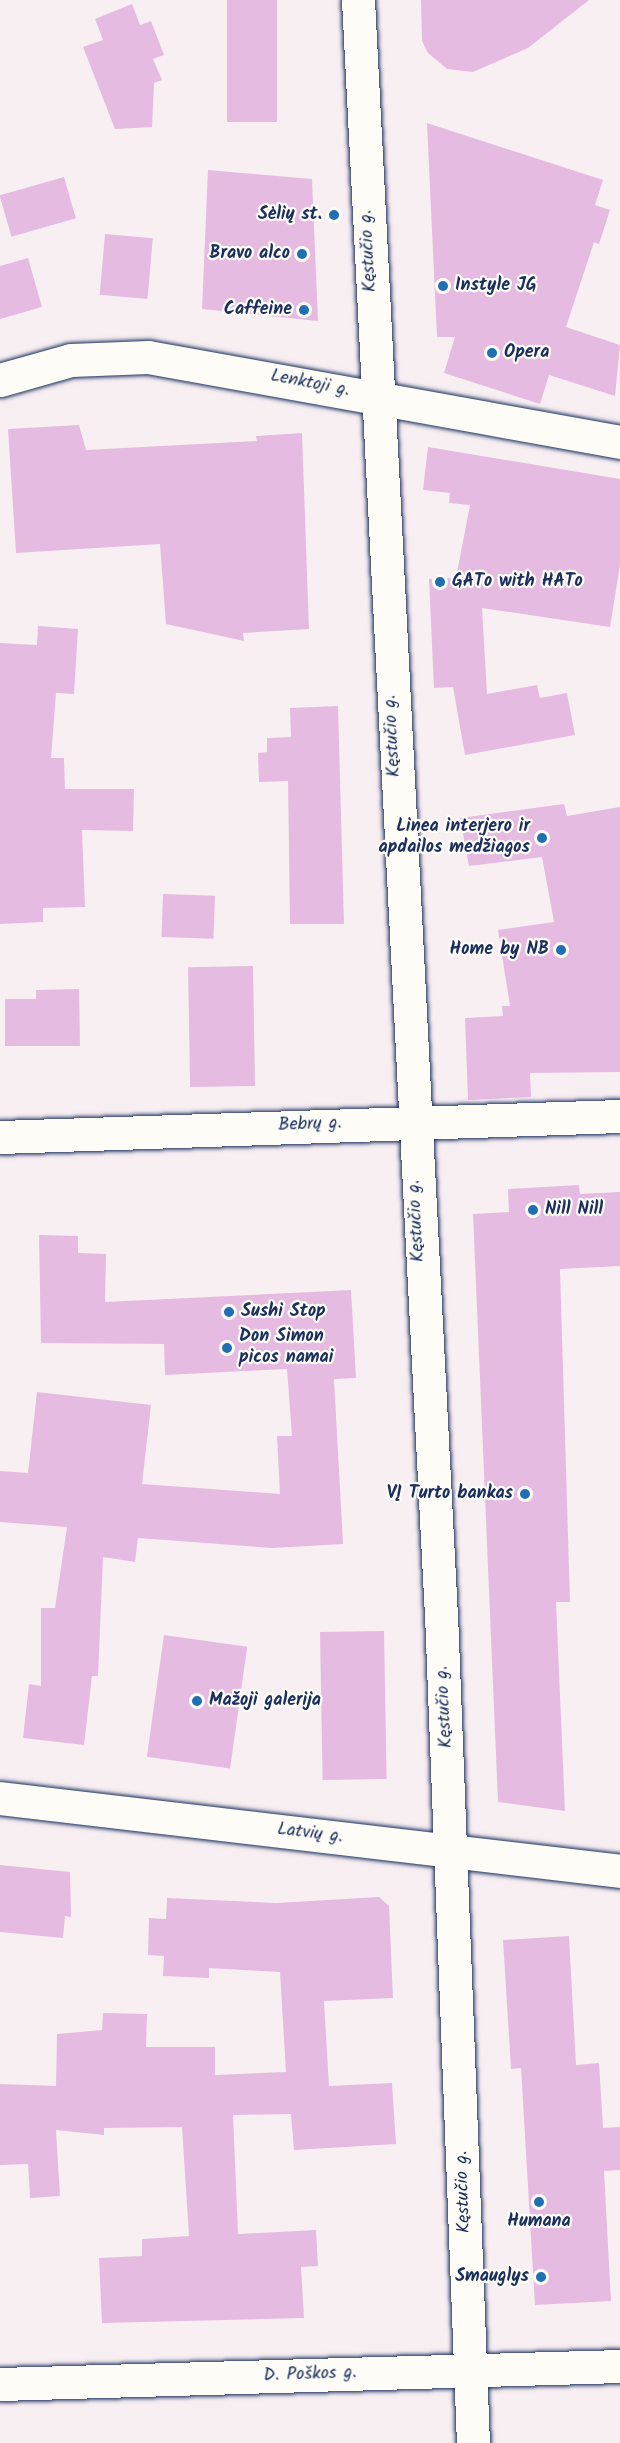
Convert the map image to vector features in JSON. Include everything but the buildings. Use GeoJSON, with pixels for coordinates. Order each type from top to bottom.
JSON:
{"type":"FeatureCollection","features":[{"type":"Feature","properties":{"kind":"street","name":"Kęstučio g."},"geometry":{"type":"LineString","coordinates":[[358,0],[411,1123],[451,1851],[473,2443]]}},
{"type":"Feature","properties":{"kind":"street","name":"Lenktoji g."},"geometry":{"type":"LineString","coordinates":[[0,380],[71,360],[148,357],[620,442]]}},
{"type":"Feature","properties":{"kind":"street","name":"Bebrų g."},"geometry":{"type":"LineString","coordinates":[[0,1137],[620,1116]]}},
{"type":"Feature","properties":{"kind":"street","name":"Latvių g."},"geometry":{"type":"LineString","coordinates":[[0,1798],[620,1871]]}},
{"type":"Feature","properties":{"kind":"street","name":"D. Poškos g."},"geometry":{"type":"LineString","coordinates":[[0,2384],[620,2366]]}},
{"type":"Feature","properties":{"kind":"place","name":"Sėlių st."},"geometry":{"type":"Point","coordinates":[334,215]}},
{"type":"Feature","properties":{"kind":"place","name":"Bravo alco"},"geometry":{"type":"Point","coordinates":[302,254]}},
{"type":"Feature","properties":{"kind":"place","name":"Instyle JG"},"geometry":{"type":"Point","coordinates":[443,286]}},
{"type":"Feature","properties":{"kind":"place","name":"Caffeine"},"geometry":{"type":"Point","coordinates":[304,310]}},
{"type":"Feature","properties":{"kind":"place","name":"Opera"},"geometry":{"type":"Point","coordinates":[492,353]}},
{"type":"Feature","properties":{"kind":"place","name":"GATo with HATo"},"geometry":{"type":"Point","coordinates":[440,582]}},
{"type":"Feature","properties":{"kind":"place","name":"Linea interjero ir apdailos medžiagos"},"geometry":{"type":"Point","coordinates":[542,838]}},
{"type":"Feature","properties":{"kind":"place","name":"Home by NB"},"geometry":{"type":"Point","coordinates":[561,950]}},
{"type":"Feature","properties":{"kind":"place","name":"Nill Nill"},"geometry":{"type":"Point","coordinates":[533,1210]}},
{"type":"Feature","properties":{"kind":"place","name":"Sushi Stop"},"geometry":{"type":"Point","coordinates":[229,1312]}},
{"type":"Feature","properties":{"kind":"place","name":"Don Simon picos namai"},"geometry":{"type":"Point","coordinates":[227,1348]}},
{"type":"Feature","properties":{"kind":"place","name":"VĮ Turto bankas"},"geometry":{"type":"Point","coordinates":[525,1494]}},
{"type":"Feature","properties":{"kind":"place","name":"Mažoji galerija"},"geometry":{"type":"Point","coordinates":[197,1701]}},
{"type":"Feature","properties":{"kind":"place","name":"Humana"},"geometry":{"type":"Point","coordinates":[539,2202]}},
{"type":"Feature","properties":{"kind":"place","name":"Smauglys"},"geometry":{"type":"Point","coordinates":[541,2277]}}]}
